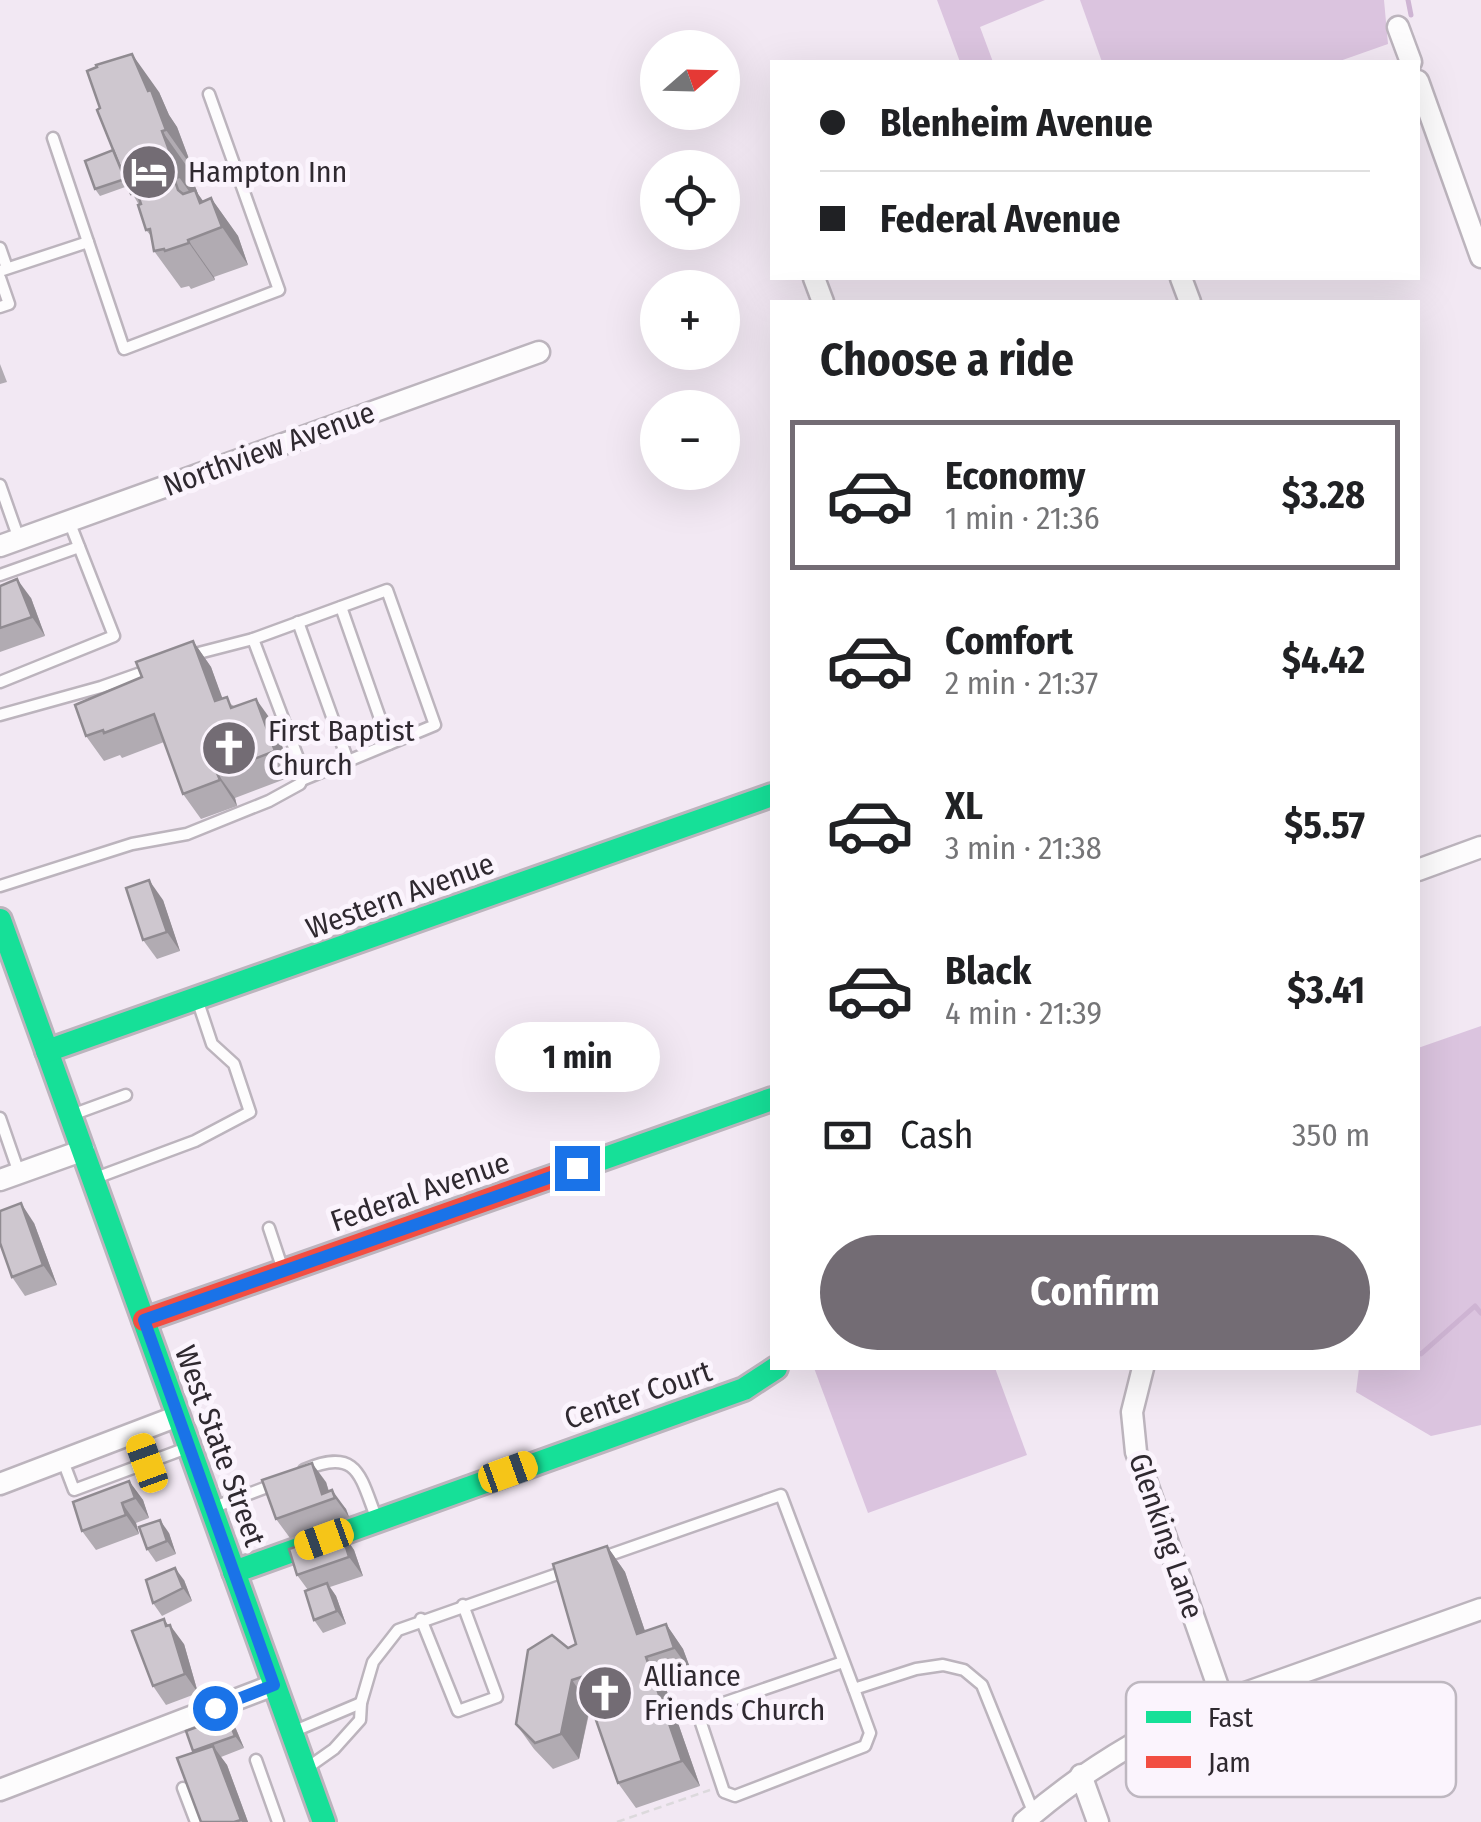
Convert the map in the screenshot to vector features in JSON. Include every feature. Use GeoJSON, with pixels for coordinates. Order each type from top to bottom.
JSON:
{"type":"FeatureCollection","features":[{"type":"Feature","properties":{"kind":"main road","name":"Western Avenue"},"geometry":{"type":"LineString","coordinates":[[47,1052],[770,796]]}},
{"type":"Feature","properties":{"kind":"main road","name":"West State Street"},"geometry":{"type":"LineString","coordinates":[[0,920],[6,952],[84,1150],[321,1821]]}},
{"type":"Feature","properties":{"kind":"main road","name":"Federal Avenue"},"geometry":{"type":"LineString","coordinates":[[144,1320],[770,1100]]}},
{"type":"Feature","properties":{"kind":"main road","name":"Center Court"},"geometry":{"type":"LineString","coordinates":[[234,1572],[744,1389],[773,1370]]}},
{"type":"Feature","properties":{"kind":"street"},"geometry":{"type":"LineString","coordinates":[[1398,26],[1410,60]]}},
{"type":"Feature","properties":{"kind":"street"},"geometry":{"type":"LineString","coordinates":[[1420,88],[1481,257]]}},
{"type":"Feature","properties":{"kind":"street","name":"Northview Avenue"},"geometry":{"type":"LineString","coordinates":[[9,542],[539,352]]}},
{"type":"Feature","properties":{"kind":"street"},"geometry":{"type":"LineString","coordinates":[[1420,869],[1481,847]]}},
{"type":"Feature","properties":{"kind":"street"},"geometry":{"type":"LineString","coordinates":[[10,1177],[84,1150]]}},
{"type":"Feature","properties":{"kind":"street","name":"Glenking Lane"},"geometry":{"type":"LineString","coordinates":[[1142,1370],[1132,1412],[1136,1452],[1216,1682]]}},
{"type":"Feature","properties":{"kind":"street"},"geometry":{"type":"LineString","coordinates":[[0,1484],[178,1416]]}},
{"type":"Feature","properties":{"kind":"street"},"geometry":{"type":"LineString","coordinates":[[1276,1682],[1481,1609]]}},
{"type":"Feature","properties":{"kind":"street"},"geometry":{"type":"LineString","coordinates":[[0,1790],[274,1685]]}},
{"type":"Feature","properties":{"kind":"street"},"geometry":{"type":"LineString","coordinates":[[1029,1818],[1081,1774],[1126,1747]]}},
{"type":"Feature","properties":{"kind":"street"},"geometry":{"type":"LineString","coordinates":[[1081,1774],[1098,1822]]}},
{"type":"Feature","properties":{"kind":"lane"},"geometry":{"type":"LineString","coordinates":[[53,138],[124,349],[280,290],[209,94]]}},
{"type":"Feature","properties":{"kind":"lane"},"geometry":{"type":"LineString","coordinates":[[2,273],[88,242]]}},
{"type":"Feature","properties":{"kind":"lane"},"geometry":{"type":"LineString","coordinates":[[0,248],[9,304],[0,307]]}},
{"type":"Feature","properties":{"kind":"lane"},"geometry":{"type":"LineString","coordinates":[[0,485],[9,542]]}},
{"type":"Feature","properties":{"kind":"lane"},"geometry":{"type":"LineString","coordinates":[[0,682],[114,636],[69,521]]}},
{"type":"Feature","properties":{"kind":"lane"},"geometry":{"type":"LineString","coordinates":[[0,575],[79,548]]}},
{"type":"Feature","properties":{"kind":"lane"},"geometry":{"type":"LineString","coordinates":[[0,714],[101,687],[387,590],[436,725],[303,777]]}},
{"type":"Feature","properties":{"kind":"lane"},"geometry":{"type":"LineString","coordinates":[[341,606],[390,744]]}},
{"type":"Feature","properties":{"kind":"lane"},"geometry":{"type":"LineString","coordinates":[[298,622],[348,761]]}},
{"type":"Feature","properties":{"kind":"lane"},"geometry":{"type":"LineString","coordinates":[[0,886],[132,844],[187,834],[269,801],[300,784],[303,777],[252,638]]}},
{"type":"Feature","properties":{"kind":"lane"},"geometry":{"type":"LineString","coordinates":[[94,1178],[195,1141],[250,1112],[234,1064],[212,1044],[197,1001]]}},
{"type":"Feature","properties":{"kind":"lane"},"geometry":{"type":"LineString","coordinates":[[71,1115],[126,1095]]}},
{"type":"Feature","properties":{"kind":"lane"},"geometry":{"type":"LineString","coordinates":[[0,1121],[10,1177]]}},
{"type":"Feature","properties":{"kind":"lane"},"geometry":{"type":"LineString","coordinates":[[269,1228],[284,1272]]}},
{"type":"Feature","properties":{"kind":"lane"},"geometry":{"type":"LineString","coordinates":[[136,1433],[147,1463]]}},
{"type":"Feature","properties":{"kind":"lane"},"geometry":{"type":"LineString","coordinates":[[63,1460],[74,1490],[189,1447]]}},
{"type":"Feature","properties":{"kind":"lane"},"geometry":{"type":"LineString","coordinates":[[211,1508],[313,1466],[344,1461],[360,1475],[377,1520]]}},
{"type":"Feature","properties":{"kind":"lane"},"geometry":{"type":"LineString","coordinates":[[596,1560],[782,1495],[870,1733],[865,1746],[735,1796],[724,1792],[700,1720],[706,1708],[842,1662]]}},
{"type":"Feature","properties":{"kind":"lane"},"geometry":{"type":"LineString","coordinates":[[305,1770],[334,1749],[360,1720],[373,1662],[398,1630],[579,1566]]}},
{"type":"Feature","properties":{"kind":"lane"},"geometry":{"type":"LineString","coordinates":[[422,1620],[458,1712],[496,1697],[462,1605]]}},
{"type":"Feature","properties":{"kind":"lane"},"geometry":{"type":"LineString","coordinates":[[854,1689],[916,1669],[943,1665],[964,1670],[982,1685],[1029,1818]]}},
{"type":"Feature","properties":{"kind":"lane"},"geometry":{"type":"LineString","coordinates":[[292,1732],[361,1703]]}},
{"type":"Feature","properties":{"kind":"lane"},"geometry":{"type":"LineString","coordinates":[[256,1760],[278,1822]]}},
{"type":"Feature","properties":{"kind":"lane"},"geometry":{"type":"LineString","coordinates":[[183,1788],[196,1822]]}},
{"type":"Feature","properties":{"kind":"path"},"geometry":{"type":"LineString","coordinates":[[617,1822],[722,1786]]}},
{"type":"Feature","properties":{"kind":"shaded area"},"geometry":{"type":"Polygon","coordinates":[[[937,0],[1045,0],[980,27],[992,60],[959,60],[937,0]]]}},
{"type":"Feature","properties":{"kind":"shaded area"},"geometry":{"type":"Polygon","coordinates":[[[1080,0],[1384,0],[1388,44],[1343,60],[1101,60],[1080,0]]]}},
{"type":"Feature","properties":{"kind":"shaded area"},"geometry":{"type":"Polygon","coordinates":[[[1481,1026],[1481,1425],[1431,1436],[1356,1392],[1359,1370],[1420,1370],[1420,1047],[1481,1026]]]}},
{"type":"Feature","properties":{"kind":"shaded area"},"geometry":{"type":"Polygon","coordinates":[[[815,1370],[996,1370],[1027,1455],[868,1513],[815,1370]]]}},
{"type":"Feature","properties":{"kind":"building"},"geometry":{"type":"Polygon","coordinates":[[[132,54],[166,130],[162,131],[179,177],[174,178],[178,190],[183,194],[195,190],[200,203],[211,198],[222,227],[165,251],[154,251],[137,192],[131,194],[97,110],[100,108],[87,71],[132,54]]]}},
{"type":"Feature","properties":{"kind":"building"},"geometry":{"type":"Polygon","coordinates":[[[113,150],[125,179],[95,189],[85,161],[113,150]]]}},
{"type":"Feature","properties":{"kind":"building"},"geometry":{"type":"Polygon","coordinates":[[[17,579],[32,617],[0,628],[0,586],[17,579]]]}},
{"type":"Feature","properties":{"kind":"building"},"geometry":{"type":"Polygon","coordinates":[[[193,641],[215,701],[227,697],[231,708],[256,699],[275,751],[217,773],[220,780],[183,794],[154,714],[86,736],[75,705],[142,677],[136,662],[193,641]]]}},
{"type":"Feature","properties":{"kind":"building"},"geometry":{"type":"Polygon","coordinates":[[[149,880],[167,932],[143,940],[126,888],[149,880]]]}},
{"type":"Feature","properties":{"kind":"building"},"geometry":{"type":"Polygon","coordinates":[[[21,1203],[43,1265],[12,1277],[0,1243],[0,1211],[21,1203]]]}},
{"type":"Feature","properties":{"kind":"building"},"geometry":{"type":"Polygon","coordinates":[[[312,1463],[322,1494],[332,1490],[335,1498],[276,1519],[262,1480],[312,1463]]]}},
{"type":"Feature","properties":{"kind":"building"},"geometry":{"type":"Polygon","coordinates":[[[129,1481],[135,1498],[122,1503],[126,1515],[82,1531],[73,1502],[129,1481]]]}},
{"type":"Feature","properties":{"kind":"building"},"geometry":{"type":"Polygon","coordinates":[[[160,1520],[167,1541],[147,1549],[139,1527],[160,1520]]]}},
{"type":"Feature","properties":{"kind":"building"},"geometry":{"type":"Polygon","coordinates":[[[341,1531],[349,1557],[297,1575],[289,1549],[341,1531]]]}},
{"type":"Feature","properties":{"kind":"building","name":"Alliance Friends Church"},"geometry":{"type":"Polygon","coordinates":[[[607,1546],[637,1634],[666,1624],[674,1648],[646,1657],[682,1761],[618,1783],[581,1677],[572,1680],[561,1734],[535,1743],[516,1724],[528,1650],[552,1635],[568,1648],[576,1644],[553,1564],[607,1546]]]}},
{"type":"Feature","properties":{"kind":"building"},"geometry":{"type":"Polygon","coordinates":[[[175,1568],[183,1588],[153,1603],[146,1580],[175,1568]]]}},
{"type":"Feature","properties":{"kind":"building"},"geometry":{"type":"Polygon","coordinates":[[[327,1583],[337,1611],[314,1620],[305,1591],[327,1583]]]}},
{"type":"Feature","properties":{"kind":"building"},"geometry":{"type":"Polygon","coordinates":[[[164,1619],[166,1626],[170,1625],[185,1674],[153,1686],[132,1631],[164,1619]]]}},
{"type":"Feature","properties":{"kind":"building"},"geometry":{"type":"Polygon","coordinates":[[[227,1716],[235,1736],[193,1751],[186,1731],[227,1716]]]}},
{"type":"Feature","properties":{"kind":"building"},"geometry":{"type":"Polygon","coordinates":[[[213,1746],[241,1820],[201,1822],[177,1758],[213,1746]]]}},
{"type":"Feature","properties":{"kind":"waterway"},"geometry":{"type":"LineString","coordinates":[[1408,0],[1411,15]]}},
{"type":"Feature","properties":{"kind":"waterway"},"geometry":{"type":"LineString","coordinates":[[1420,1354],[1475,1306],[1481,1313]]}},
{"type":"Feature","properties":{"kind":"traffic: fast"},"geometry":{"type":"LineString","coordinates":[[47,1051],[770,796]]}},
{"type":"Feature","properties":{"kind":"traffic: fast"},"geometry":{"type":"LineString","coordinates":[[0,920],[324,1822]]}},
{"type":"Feature","properties":{"kind":"traffic: fast"},"geometry":{"type":"LineString","coordinates":[[563,1173],[770,1100]]}},
{"type":"Feature","properties":{"kind":"traffic: fast"},"geometry":{"type":"LineString","coordinates":[[234,1572],[744,1389],[773,1370]]}},
{"type":"Feature","properties":{"kind":"traffic: jam"},"geometry":{"type":"LineString","coordinates":[[144,1320],[563,1173]]}},
{"type":"Feature","properties":{"kind":"place","name":"Hampton Inn"},"geometry":{"type":"Point","coordinates":[149,172]}},
{"type":"Feature","properties":{"kind":"place","name":"First Baptist Church"},"geometry":{"type":"Point","coordinates":[229,748]}},
{"type":"Feature","properties":{"kind":"place","name":"Alliance Friends Church"},"geometry":{"type":"Point","coordinates":[605,1693]}},
{"type":"Feature","properties":{"kind":"route"},"geometry":{"type":"LineString","coordinates":[[215,1708],[274,1685],[144,1320],[577,1168]]}}]}
